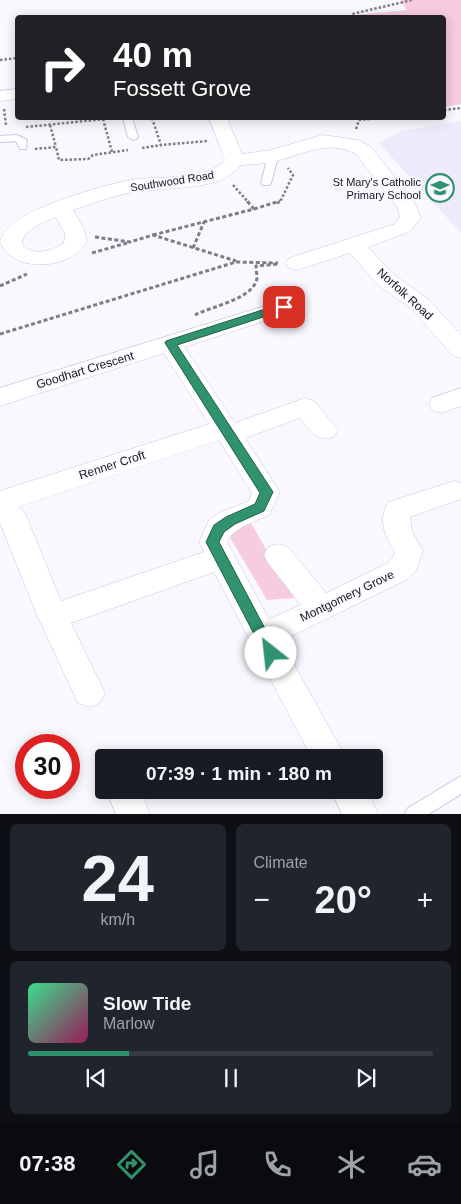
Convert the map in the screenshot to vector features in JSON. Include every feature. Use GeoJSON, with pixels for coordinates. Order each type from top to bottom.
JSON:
{"type":"FeatureCollection","features":[{"type":"Feature","properties":{"kind":"street"},"geometry":{"type":"LineString","coordinates":[[219,120],[235,160],[273,156],[322,141],[350,144],[363,150],[407,206],[411,218],[402,228],[297,263]]}},
{"type":"Feature","properties":{"kind":"street","name":"Southwood Road"},"geometry":{"type":"LineString","coordinates":[[77,234],[76,241],[69,250],[58,256],[31,258],[20,254],[13,248],[11,240],[14,232],[33,219],[61,208],[137,185],[182,181],[219,173],[232,166],[235,160]]}},
{"type":"Feature","properties":{"kind":"street"},"geometry":{"type":"LineString","coordinates":[[61,208],[77,234]]}},
{"type":"Feature","properties":{"kind":"street","name":"Norfolk Road"},"geometry":{"type":"LineString","coordinates":[[354,245],[386,280],[420,304],[461,350]]}},
{"type":"Feature","properties":{"kind":"street","name":"Goodhart Crescent"},"geometry":{"type":"LineString","coordinates":[[0,397],[284,307]]}},
{"type":"Feature","properties":{"kind":"street"},"geometry":{"type":"LineString","coordinates":[[170,343],[266,492],[259,508],[218,528],[213,542],[262,636],[325,749]]}},
{"type":"Feature","properties":{"kind":"street","name":"Renner Croft"},"geometry":{"type":"LineString","coordinates":[[0,502],[305,407],[325,430]]}},
{"type":"Feature","properties":{"kind":"street","name":"Montgomery Grove"},"geometry":{"type":"LineString","coordinates":[[262,636],[322,610],[398,572],[406,563],[409,551],[395,527],[394,518],[398,510],[454,491]]}},
{"type":"Feature","properties":{"kind":"street"},"geometry":{"type":"LineString","coordinates":[[0,508],[13,518],[54,617],[89,693]]}},
{"type":"Feature","properties":{"kind":"street"},"geometry":{"type":"LineString","coordinates":[[278,556],[322,610]]}},
{"type":"Feature","properties":{"kind":"street"},"geometry":{"type":"LineString","coordinates":[[54,617],[221,558]]}},
{"type":"Feature","properties":{"kind":"street"},"geometry":{"type":"LineString","coordinates":[[127,799],[133,814]]}},
{"type":"Feature","properties":{"kind":"street"},"geometry":{"type":"LineString","coordinates":[[353,799],[361,814]]}},
{"type":"Feature","properties":{"kind":"lane"},"geometry":{"type":"LineString","coordinates":[[129,120],[133,137]]}},
{"type":"Feature","properties":{"kind":"lane"},"geometry":{"type":"LineString","coordinates":[[0,139],[17,138],[22,140],[26,148]]}},
{"type":"Feature","properties":{"kind":"lane"},"geometry":{"type":"LineString","coordinates":[[266,183],[273,156]]}},
{"type":"Feature","properties":{"kind":"lane"},"geometry":{"type":"LineString","coordinates":[[414,814],[461,784]]}},
{"type":"Feature","properties":{"kind":"path"},"geometry":{"type":"LineString","coordinates":[[352,15],[412,0]]}},
{"type":"Feature","properties":{"kind":"path"},"geometry":{"type":"LineString","coordinates":[[383,8],[386,12]]}},
{"type":"Feature","properties":{"kind":"path"},"geometry":{"type":"LineString","coordinates":[[0,60],[15,58]]}},
{"type":"Feature","properties":{"kind":"path"},"geometry":{"type":"LineString","coordinates":[[6,96],[7,129]]}},
{"type":"Feature","properties":{"kind":"path"},"geometry":{"type":"LineString","coordinates":[[446,110],[461,108]]}},
{"type":"Feature","properties":{"kind":"path"},"geometry":{"type":"LineString","coordinates":[[24,127],[94,120]]}},
{"type":"Feature","properties":{"kind":"path"},"geometry":{"type":"LineString","coordinates":[[103,120],[112,152]]}},
{"type":"Feature","properties":{"kind":"path"},"geometry":{"type":"LineString","coordinates":[[153,120],[161,145]]}},
{"type":"Feature","properties":{"kind":"path"},"geometry":{"type":"LineString","coordinates":[[350,144],[359,120]]}},
{"type":"Feature","properties":{"kind":"path"},"geometry":{"type":"LineString","coordinates":[[50,125],[59,160],[88,159],[93,155],[132,150]]}},
{"type":"Feature","properties":{"kind":"path"},"geometry":{"type":"LineString","coordinates":[[142,148],[227,139]]}},
{"type":"Feature","properties":{"kind":"path"},"geometry":{"type":"LineString","coordinates":[[26,148],[56,147]]}},
{"type":"Feature","properties":{"kind":"path"},"geometry":{"type":"LineString","coordinates":[[77,234],[130,242],[254,209],[243,194],[219,173]]}},
{"type":"Feature","properties":{"kind":"path"},"geometry":{"type":"LineString","coordinates":[[193,248],[204,222]]}},
{"type":"Feature","properties":{"kind":"path"},"geometry":{"type":"LineString","coordinates":[[153,235],[236,262],[297,263]]}},
{"type":"Feature","properties":{"kind":"path"},"geometry":{"type":"LineString","coordinates":[[0,334],[236,262]]}},
{"type":"Feature","properties":{"kind":"path"},"geometry":{"type":"LineString","coordinates":[[170,343],[168,336],[202,310],[243,296],[257,284],[259,276],[256,266],[297,263]]}},
{"type":"Feature","properties":{"kind":"shaded area"},"geometry":{"type":"Polygon","coordinates":[[[401,0],[461,0],[461,104],[446,107],[446,15],[354,15],[407,10],[401,0]]]}},
{"type":"Feature","properties":{"kind":"shaded area","name":"St Mary's Catholic Primary School"},"geometry":{"type":"Polygon","coordinates":[[[461,121],[461,233],[379,143],[401,131],[461,121]]]}},
{"type":"Feature","properties":{"kind":"shaded area"},"geometry":{"type":"Polygon","coordinates":[[[251,523],[294,598],[267,600],[229,536],[237,527],[251,523]]]}},
{"type":"Feature","properties":{"kind":"place","name":"St Mary's Catholic Primary School"},"geometry":{"type":"Point","coordinates":[440,188]}},
{"type":"Feature","properties":{"kind":"route"},"geometry":{"type":"LineString","coordinates":[[271,653],[213,542],[218,528],[259,508],[266,492],[170,343],[284,307]]}}]}
